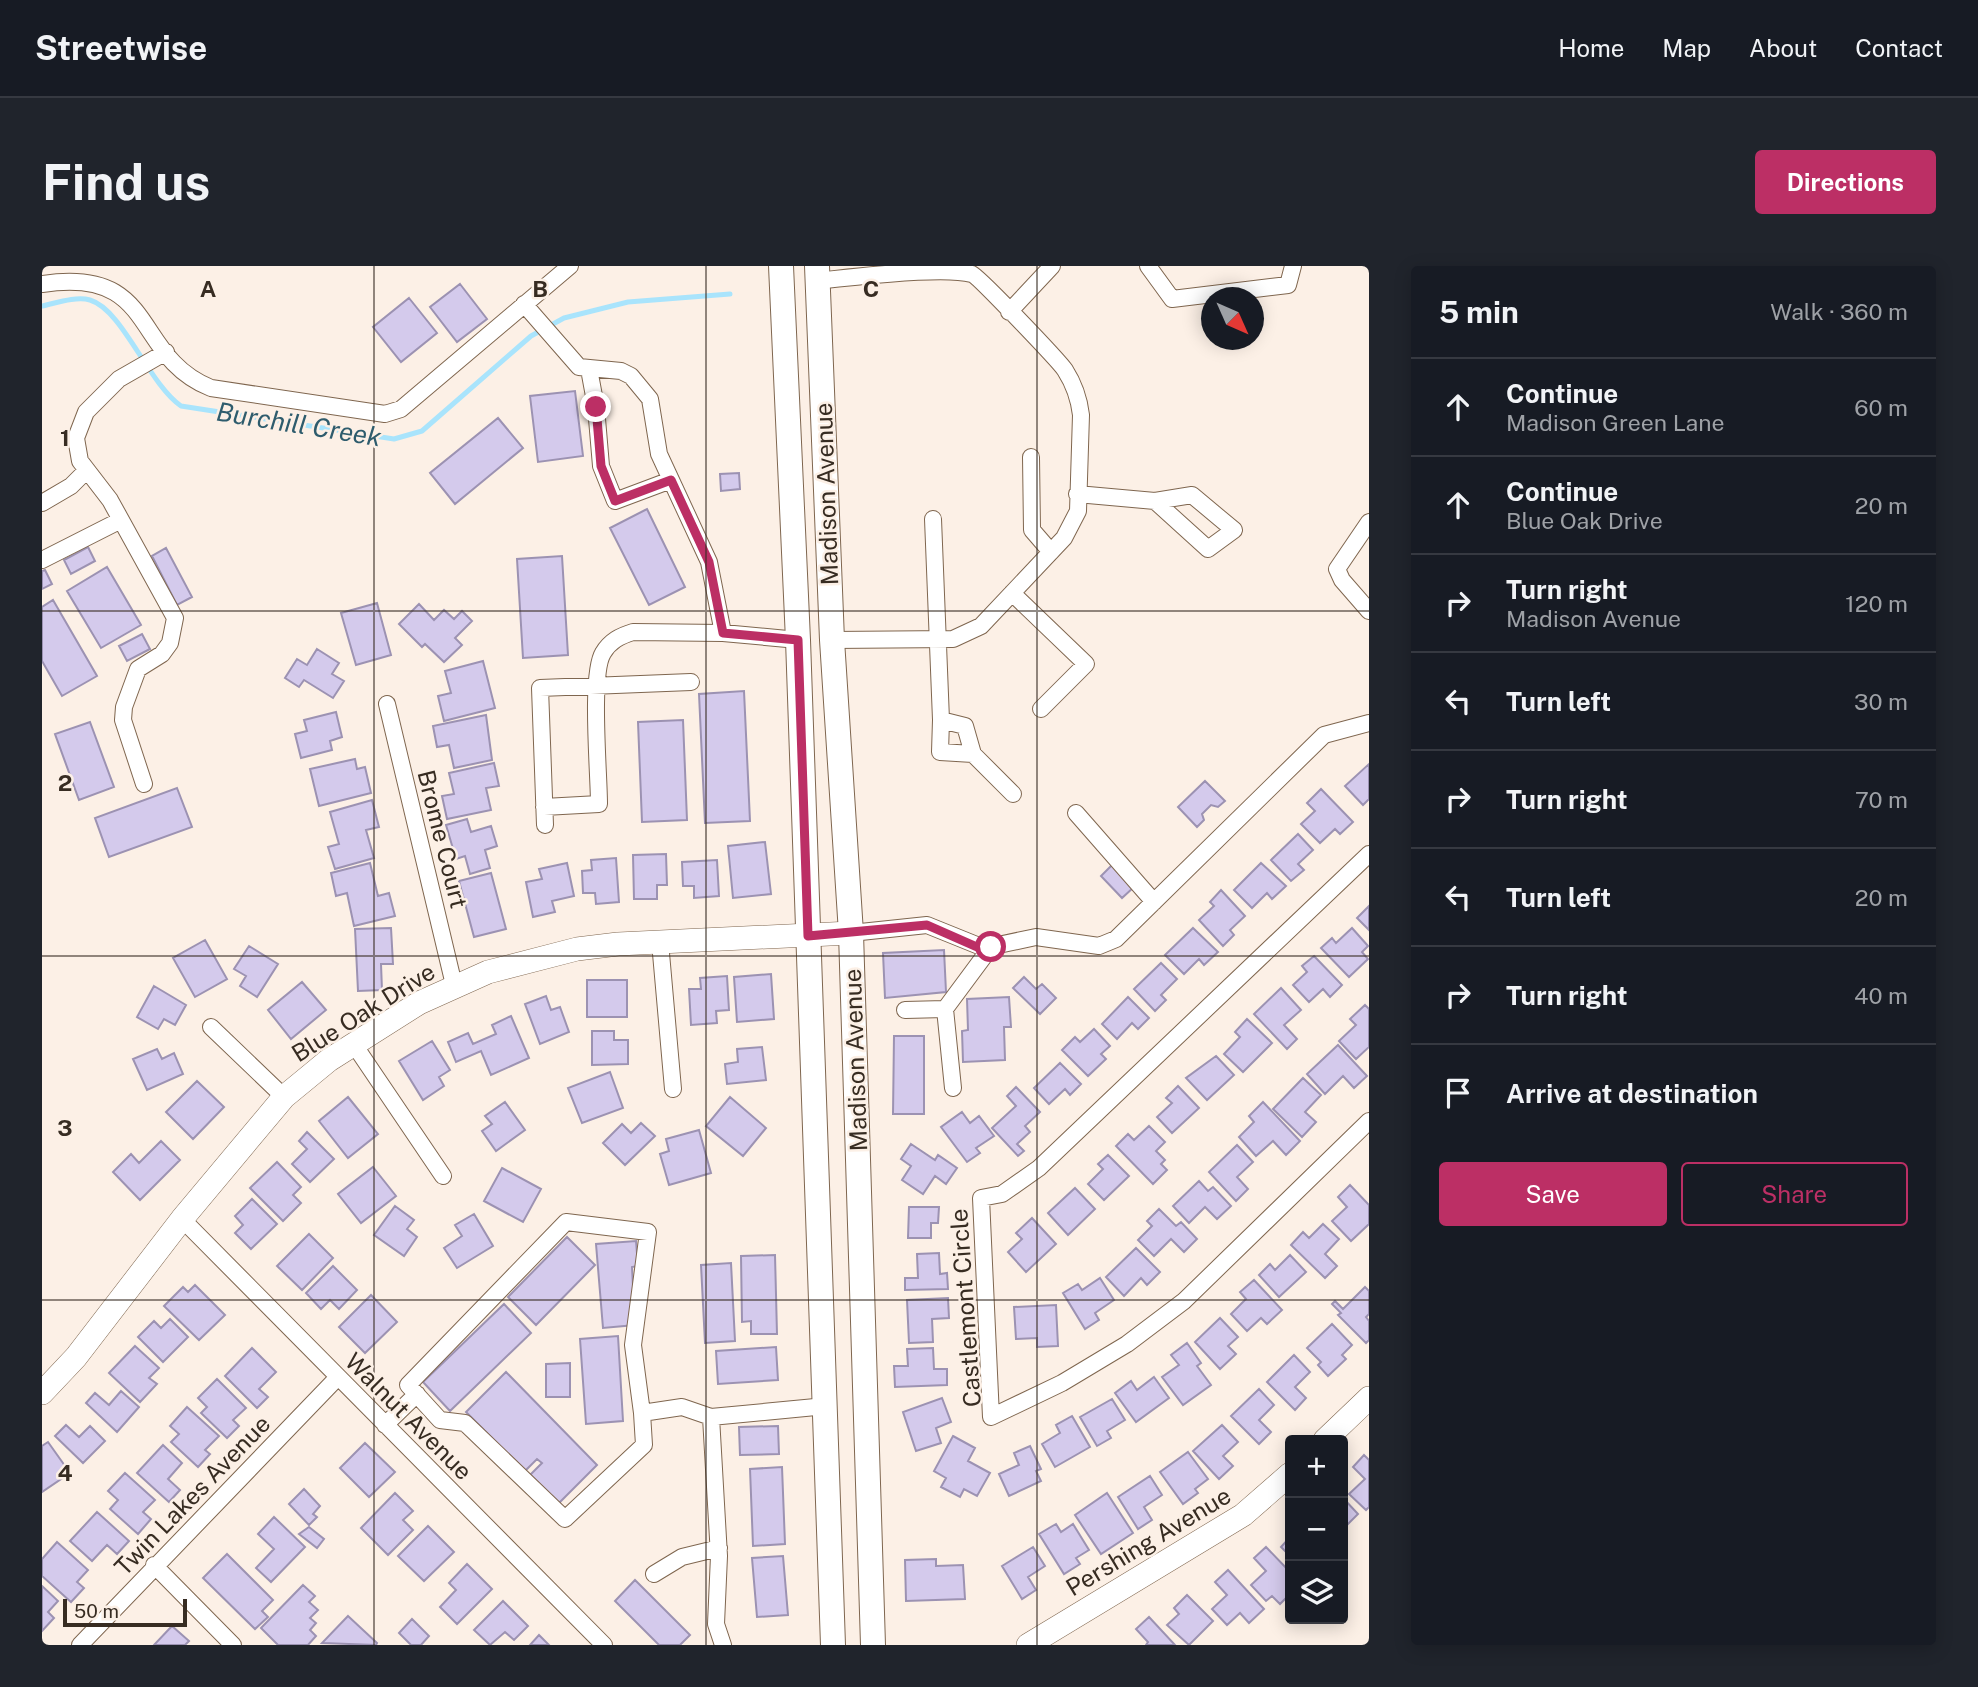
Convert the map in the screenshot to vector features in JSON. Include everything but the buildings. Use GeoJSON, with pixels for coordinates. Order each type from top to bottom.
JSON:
{"type":"FeatureCollection","features":[{"type":"Feature","properties":{"kind":"main road","name":"Madison Avenue"},"geometry":{"type":"LineString","coordinates":[[781,266],[798,640],[833,1645]]}},
{"type":"Feature","properties":{"kind":"main road","name":"Madison Avenue"},"geometry":{"type":"LineString","coordinates":[[817,273],[832,640],[851,933],[873,1645]]}},
{"type":"Feature","properties":{"kind":"street"},"geometry":{"type":"LineString","coordinates":[[42,284],[82,274],[113,282],[138,303],[160,356],[193,381],[211,388],[385,414],[401,409],[570,266]]}},
{"type":"Feature","properties":{"kind":"street"},"geometry":{"type":"LineString","coordinates":[[1009,312],[1052,266]]}},
{"type":"Feature","properties":{"kind":"street"},"geometry":{"type":"LineString","coordinates":[[1147,266],[1172,299],[1288,285],[1293,266]]}},
{"type":"Feature","properties":{"kind":"street"},"geometry":{"type":"LineString","coordinates":[[817,273],[917,269],[972,274],[1063,367],[1080,402],[1077,494],[1079,511],[1064,538],[981,626],[968,634],[937,639],[832,640]]}},
{"type":"Feature","properties":{"kind":"street"},"geometry":{"type":"LineString","coordinates":[[524,304],[579,367],[621,371],[639,384],[650,399],[659,454],[709,562],[723,633]]}},
{"type":"Feature","properties":{"kind":"street"},"geometry":{"type":"LineString","coordinates":[[144,784],[123,720],[124,707],[138,669],[162,654],[170,643],[175,618],[110,500],[86,471],[76,449],[79,425],[86,412],[119,379],[160,356]]}},
{"type":"Feature","properties":{"kind":"street"},"geometry":{"type":"LineString","coordinates":[[589,369],[596,407],[601,466],[615,501],[671,480]]}},
{"type":"Feature","properties":{"kind":"street"},"geometry":{"type":"LineString","coordinates":[[1031,457],[1032,530],[1051,552]]}},
{"type":"Feature","properties":{"kind":"street"},"geometry":{"type":"LineString","coordinates":[[42,503],[71,486],[86,471]]}},
{"type":"Feature","properties":{"kind":"street"},"geometry":{"type":"LineString","coordinates":[[1077,494],[1155,501]]}},
{"type":"Feature","properties":{"kind":"street"},"geometry":{"type":"LineString","coordinates":[[933,519],[940,752],[973,754]]}},
{"type":"Feature","properties":{"kind":"street"},"geometry":{"type":"LineString","coordinates":[[42,560],[121,520]]}},
{"type":"Feature","properties":{"kind":"street"},"geometry":{"type":"LineString","coordinates":[[1369,522],[1337,569],[1342,580],[1369,611]]}},
{"type":"Feature","properties":{"kind":"street"},"geometry":{"type":"LineString","coordinates":[[1012,593],[1086,664],[1041,709]]}},
{"type":"Feature","properties":{"kind":"street"},"geometry":{"type":"LineString","coordinates":[[544,807],[599,804],[598,686],[602,654],[621,636],[633,632],[723,633],[798,640]]}},
{"type":"Feature","properties":{"kind":"street"},"geometry":{"type":"LineString","coordinates":[[545,825],[540,688],[691,682]]}},
{"type":"Feature","properties":{"kind":"street","name":"Brome Court"},"geometry":{"type":"LineString","coordinates":[[387,704],[454,985]]}},
{"type":"Feature","properties":{"kind":"street"},"geometry":{"type":"LineString","coordinates":[[941,720],[965,726],[973,754],[1013,794]]}},
{"type":"Feature","properties":{"kind":"street"},"geometry":{"type":"LineString","coordinates":[[851,933],[927,925],[977,947],[991,947],[1036,937],[1083,946],[1106,945],[1154,902],[1324,735],[1369,723]]}},
{"type":"Feature","properties":{"kind":"street"},"geometry":{"type":"LineString","coordinates":[[1076,813],[1154,902]]}},
{"type":"Feature","properties":{"kind":"street","name":"Castlemont Circle"},"geometry":{"type":"LineString","coordinates":[[1369,854],[1039,1168],[1002,1194],[981,1198],[991,1417],[1062,1382],[1127,1344],[1184,1301],[1369,1121]]}},
{"type":"Feature","properties":{"kind":"street","name":"Blue Oak Drive"},"geometry":{"type":"LineString","coordinates":[[42,1393],[76,1357],[182,1219],[284,1097],[306,1076],[353,1043],[454,985],[544,956],[618,944],[851,933]]}},
{"type":"Feature","properties":{"kind":"street"},"geometry":{"type":"LineString","coordinates":[[660,942],[673,1089]]}},
{"type":"Feature","properties":{"kind":"street"},"geometry":{"type":"LineString","coordinates":[[953,1088],[946,1009],[991,947]]}},
{"type":"Feature","properties":{"kind":"street"},"geometry":{"type":"LineString","coordinates":[[905,1010],[946,1009]]}},
{"type":"Feature","properties":{"kind":"street"},"geometry":{"type":"LineString","coordinates":[[211,1027],[284,1097]]}},
{"type":"Feature","properties":{"kind":"street"},"geometry":{"type":"LineString","coordinates":[[353,1043],[443,1176]]}},
{"type":"Feature","properties":{"kind":"street","name":"Walnut Avenue"},"geometry":{"type":"LineString","coordinates":[[182,1219],[604,1645]]}},
{"type":"Feature","properties":{"kind":"street"},"geometry":{"type":"LineString","coordinates":[[566,1222],[648,1232],[633,1345],[642,1413],[644,1445],[565,1519],[465,1423],[440,1420],[408,1385],[566,1222]]}},
{"type":"Feature","properties":{"kind":"street","name":"Twin Lakes Avenue"},"geometry":{"type":"LineString","coordinates":[[80,1645],[154,1565],[338,1377]]}},
{"type":"Feature","properties":{"kind":"street"},"geometry":{"type":"LineString","coordinates":[[385,1425],[417,1394]]}},
{"type":"Feature","properties":{"kind":"street"},"geometry":{"type":"LineString","coordinates":[[1330,1435],[1369,1398]]}},
{"type":"Feature","properties":{"kind":"street"},"geometry":{"type":"LineString","coordinates":[[642,1413],[682,1407],[711,1417],[826,1406]]}},
{"type":"Feature","properties":{"kind":"street"},"geometry":{"type":"LineString","coordinates":[[711,1417],[719,1548],[716,1624],[723,1645]]}},
{"type":"Feature","properties":{"kind":"street","name":"Pershing Avenue"},"geometry":{"type":"LineString","coordinates":[[1028,1645],[1243,1515],[1285,1478]]}},
{"type":"Feature","properties":{"kind":"street"},"geometry":{"type":"LineString","coordinates":[[654,1574],[682,1557],[719,1548]]}},
{"type":"Feature","properties":{"kind":"street"},"geometry":{"type":"LineString","coordinates":[[154,1565],[233,1645]]}},
{"type":"Feature","properties":{"kind":"waterway","name":"Burchill Creek"},"geometry":{"type":"LineString","coordinates":[[42,306],[79,299],[90,300],[102,306],[125,332],[169,395],[181,406],[394,439],[422,431],[531,336],[564,318],[628,302],[730,294]]}},
{"type":"Feature","properties":{"kind":"route"},"geometry":{"type":"LineString","coordinates":[[596,407],[601,466],[615,501],[671,480],[709,562],[723,633],[798,640],[808,936],[927,925],[977,947],[991,947]]}}]}
